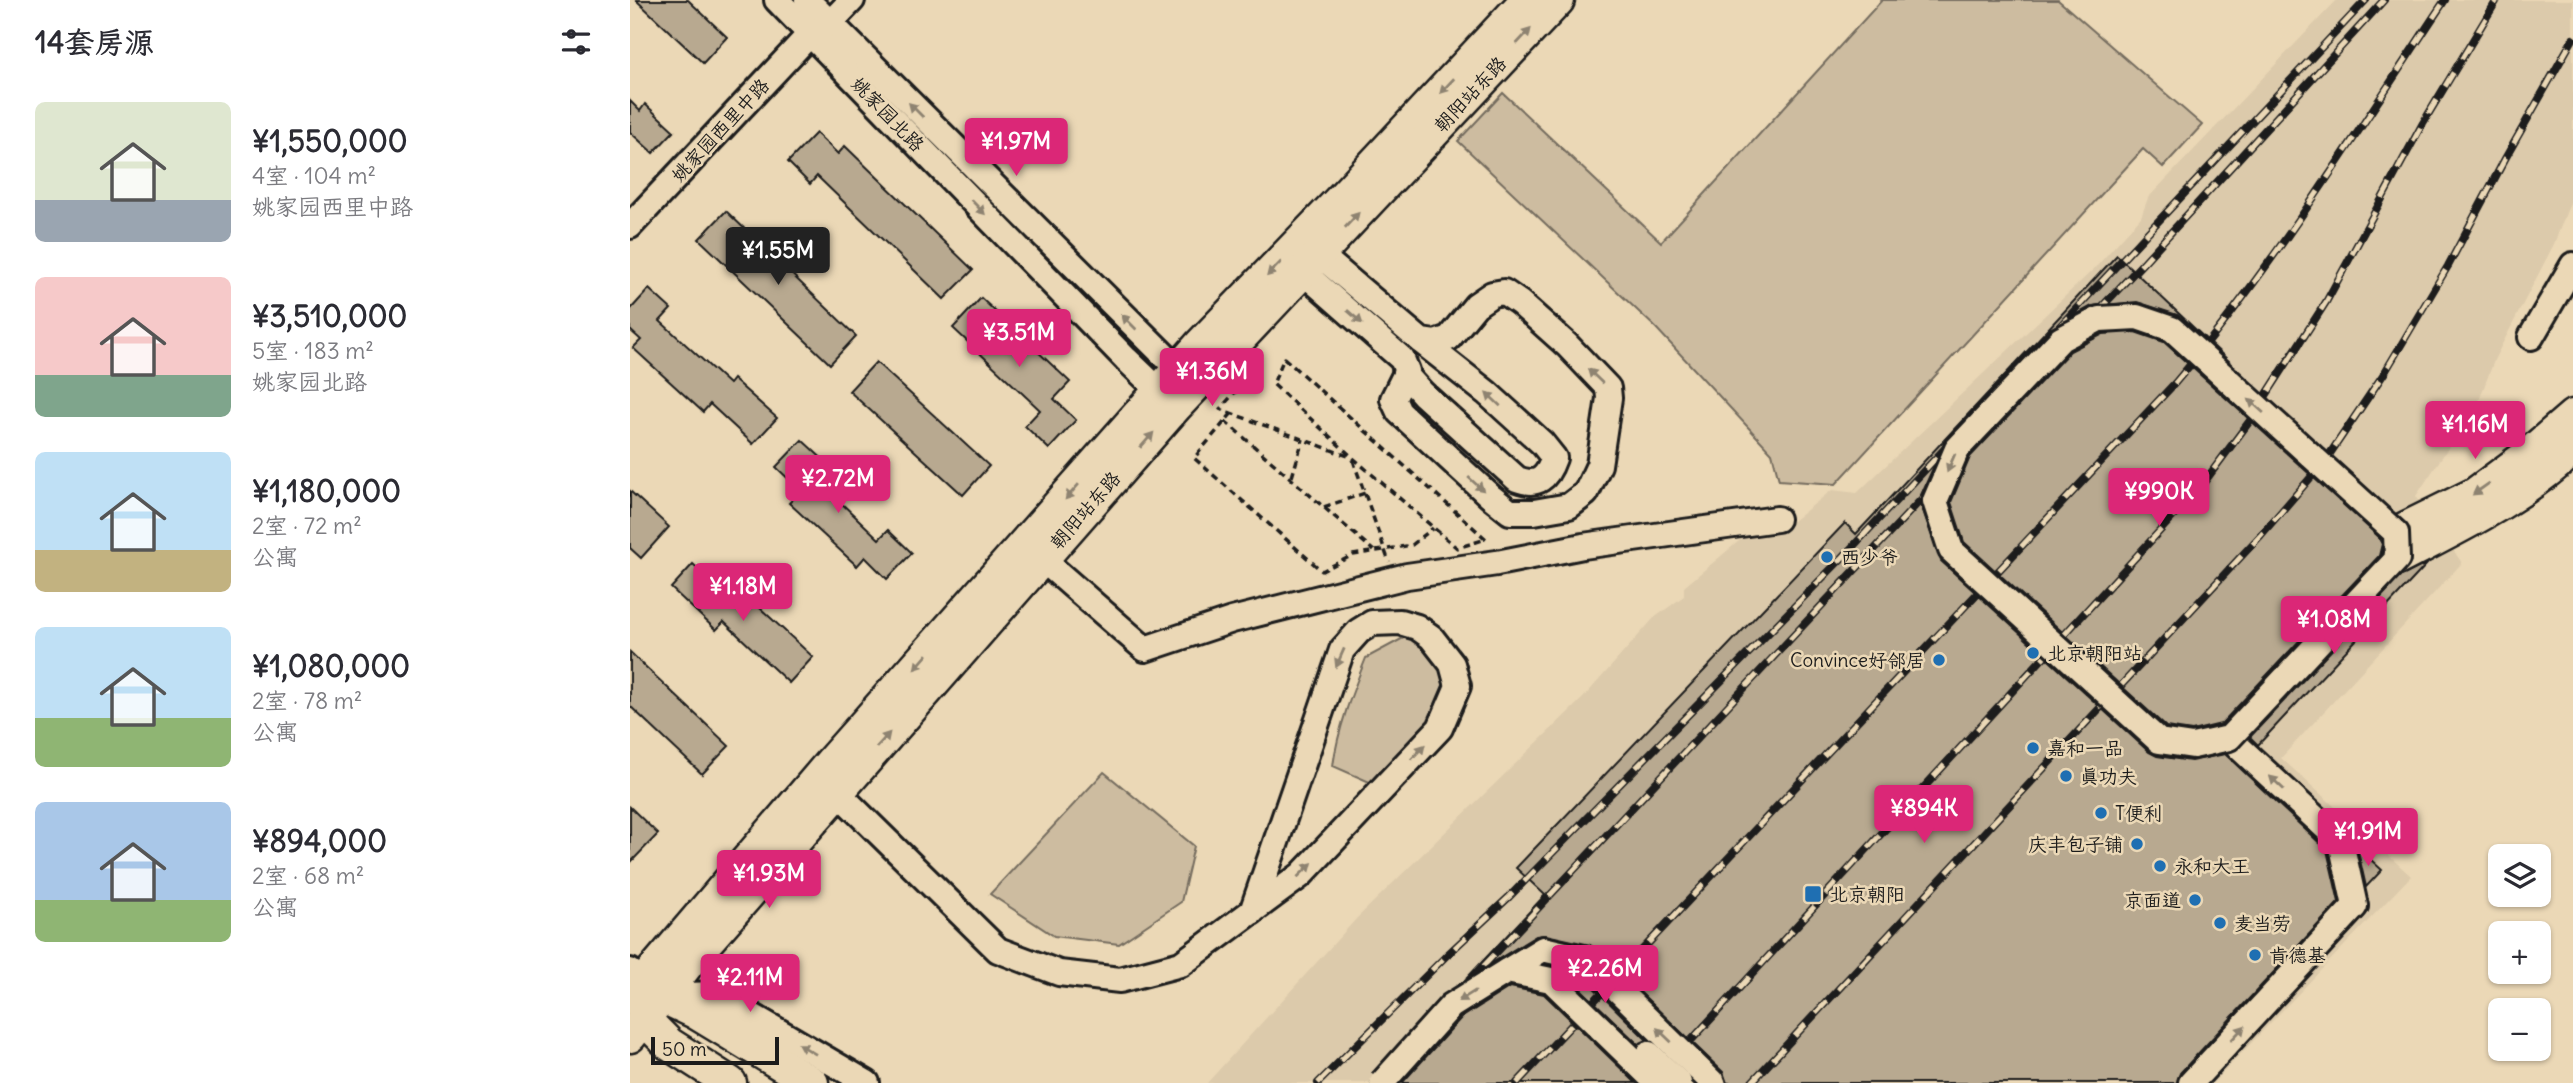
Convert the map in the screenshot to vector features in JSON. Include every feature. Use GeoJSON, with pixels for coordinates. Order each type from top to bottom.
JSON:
{"type":"FeatureCollection","features":[{"type":"Feature","properties":{"kind":"main road","name":"朝阳站东路"},"geometry":{"type":"LineString","coordinates":[[829,783],[1042,559],[1178,389],[1201,344],[1527,0]]}},
{"type":"Feature","properties":{"kind":"main road","name":"朝阳站东路"},"geometry":{"type":"LineString","coordinates":[[638,1001],[1178,389],[1312,264],[1558,0]]}},
{"type":"Feature","properties":{"kind":"main road"},"geometry":{"type":"LineString","coordinates":[[2396,546],[2475,494],[2529,454],[2573,416]]}},
{"type":"Feature","properties":{"kind":"main road"},"geometry":{"type":"LineString","coordinates":[[2396,546],[2477,518],[2551,470],[2573,449]]}},
{"type":"Feature","properties":{"kind":"main road"},"geometry":{"type":"LineString","coordinates":[[638,1001],[669,1044],[730,1083]]}},
{"type":"Feature","properties":{"kind":"main road"},"geometry":{"type":"LineString","coordinates":[[638,1001],[695,1012],[812,1083]]}},
{"type":"Feature","properties":{"kind":"street","name":"姚家园北路"},"geometry":{"type":"LineString","coordinates":[[777,0],[819,14],[1178,389]]}},
{"type":"Feature","properties":{"kind":"street","name":"姚家园西里中路"},"geometry":{"type":"LineString","coordinates":[[630,226],[819,14],[852,0]]}},
{"type":"Feature","properties":{"kind":"street"},"geometry":{"type":"LineString","coordinates":[[1312,264],[1402,359],[1407,371],[1393,399],[1399,412],[1490,496],[1510,512],[1534,512],[1569,506],[1586,493],[1599,465],[1609,398],[1608,388],[1567,345],[1504,292],[1492,294],[1476,305],[1449,338],[1435,343],[1421,341]]}},
{"type":"Feature","properties":{"kind":"street"},"geometry":{"type":"LineString","coordinates":[[1312,264],[1421,341],[1487,393],[1542,443],[1554,458],[1550,469],[1540,480],[1529,484],[1517,479],[1423,394],[1405,374]]}},
{"type":"Feature","properties":{"kind":"street"},"geometry":{"type":"LineString","coordinates":[[2531,337],[2573,265]]}},
{"type":"Feature","properties":{"kind":"street"},"geometry":{"type":"LineString","coordinates":[[2137,317],[2172,329],[2396,546],[2230,738],[2193,746],[2159,741],[1951,550],[1935,501],[1957,449],[2061,339],[2099,319],[2137,317]]}},
{"type":"Feature","properties":{"kind":"street"},"geometry":{"type":"LineString","coordinates":[[1042,559],[1145,649],[1232,620],[1395,579],[1583,546],[1777,519]]}},
{"type":"Feature","properties":{"kind":"street"},"geometry":{"type":"LineString","coordinates":[[829,783],[998,950],[1059,973],[1120,980],[1181,964],[1252,912],[1301,875],[1440,727],[1458,686],[1452,664],[1443,649],[1417,627],[1400,622],[1372,623],[1359,631],[1342,650],[1252,912]]}},
{"type":"Feature","properties":{"kind":"street"},"geometry":{"type":"LineString","coordinates":[[2191,1083],[2355,906],[2341,842],[2230,738]]}},
{"type":"Feature","properties":{"kind":"street"},"geometry":{"type":"LineString","coordinates":[[1382,1083],[1451,1006],[1543,949],[1586,959],[1713,1083]]}},
{"type":"Feature","properties":{"kind":"street"},"geometry":{"type":"LineString","coordinates":[[1507,971],[1551,980],[1657,1083]]}},
{"type":"Feature","properties":{"kind":"street"},"geometry":{"type":"LineString","coordinates":[[1507,971],[1566,974],[1679,1083]]}},
{"type":"Feature","properties":{"kind":"street"},"geometry":{"type":"LineString","coordinates":[[638,1001],[715,994],[867,1083]]}},
{"type":"Feature","properties":{"kind":"path"},"geometry":{"type":"LineString","coordinates":[[1284,358],[1486,539],[1457,548],[1433,528],[1273,384],[1284,358]]}},
{"type":"Feature","properties":{"kind":"path"},"geometry":{"type":"LineString","coordinates":[[1238,389],[1220,409],[1352,457],[1395,579]]}},
{"type":"Feature","properties":{"kind":"path"},"geometry":{"type":"LineString","coordinates":[[1232,413],[1194,458],[1322,571],[1353,555],[1412,545],[1433,528]]}},
{"type":"Feature","properties":{"kind":"path"},"geometry":{"type":"LineString","coordinates":[[1225,421],[1374,551]]}},
{"type":"Feature","properties":{"kind":"path"},"geometry":{"type":"LineString","coordinates":[[1291,479],[1303,439]]}},
{"type":"Feature","properties":{"kind":"path"},"geometry":{"type":"LineString","coordinates":[[1324,507],[1365,493]]}},
{"type":"Feature","properties":{"kind":"shaded area"},"geometry":{"type":"Polygon","coordinates":[[[1882,0],[2058,0],[2202,125],[2163,167],[2143,149],[1836,484],[1779,480],[1772,453],[1656,328],[1458,141],[1503,93],[1661,242],[1882,0]]]}},
{"type":"Feature","properties":{"kind":"shaded area","name":"北京朝阳站"},"geometry":{"type":"Polygon","coordinates":[[[2337,0],[2573,0],[2573,195],[2554,244],[2495,358],[2478,403],[2416,496],[2462,563],[2281,758],[2411,876],[2213,1083],[1207,1083],[1357,918],[1583,698],[1654,618],[1684,596],[1684,587],[1752,530],[1793,521],[1832,490],[1857,493],[2096,267],[2141,217],[2148,198],[2337,0]]]}},
{"type":"Feature","properties":{"kind":"shaded area"},"geometry":{"type":"Polygon","coordinates":[[[1409,635],[1436,654],[1448,681],[1441,706],[1410,747],[1374,784],[1333,766],[1338,738],[1366,658],[1409,635]]]}},
{"type":"Feature","properties":{"kind":"shaded area"},"geometry":{"type":"Polygon","coordinates":[[[1104,772],[1194,846],[1181,902],[1119,944],[1054,936],[990,894],[1104,772]]]}},
{"type":"Feature","properties":{"kind":"building"},"geometry":{"type":"Polygon","coordinates":[[[636,0],[688,0],[727,37],[703,63],[636,0]]]}},
{"type":"Feature","properties":{"kind":"building"},"geometry":{"type":"Polygon","coordinates":[[[630,101],[640,111],[645,104],[674,131],[653,153],[630,132],[630,101]]]}},
{"type":"Feature","properties":{"kind":"building"},"geometry":{"type":"Polygon","coordinates":[[[816,133],[838,154],[845,146],[973,270],[944,299],[817,176],[810,184],[788,162],[816,133]]]}},
{"type":"Feature","properties":{"kind":"building"},"geometry":{"type":"Polygon","coordinates":[[[726,211],[856,336],[830,364],[699,239],[726,211]]]}},
{"type":"Feature","properties":{"kind":"building","name":"北京朝阳站"},"geometry":{"type":"Polygon","coordinates":[[[2117,255],[2230,362],[2177,315],[2137,302],[2092,306],[2050,329],[1946,439],[1921,495],[1921,505],[1941,561],[2149,752],[2157,756],[2191,761],[2225,754],[2327,850],[2339,902],[2180,1073],[2177,1083],[1727,1083],[1723,1072],[1590,945],[1546,935],[1536,936],[1466,979],[1545,895],[1516,868],[1845,523],[1856,534],[2117,255]]]}},
{"type":"Feature","properties":{"kind":"building"},"geometry":{"type":"Polygon","coordinates":[[[649,289],[671,309],[660,321],[729,384],[733,379],[777,418],[753,444],[710,404],[703,412],[633,348],[641,340],[630,330],[630,310],[649,289]]]}},
{"type":"Feature","properties":{"kind":"building"},"geometry":{"type":"Polygon","coordinates":[[[981,298],[1070,382],[1054,399],[1076,420],[1049,449],[1025,426],[1040,410],[953,328],[981,298]]]}},
{"type":"Feature","properties":{"kind":"building"},"geometry":{"type":"Polygon","coordinates":[[[2135,332],[2164,342],[2379,537],[2382,544],[2379,556],[2221,724],[2192,731],[2166,727],[1964,542],[1951,502],[1970,457],[2070,351],[2103,334],[2135,332]]]}},
{"type":"Feature","properties":{"kind":"building"},"geometry":{"type":"Polygon","coordinates":[[[876,362],[989,466],[963,495],[849,391],[876,362]]]}},
{"type":"Feature","properties":{"kind":"building"},"geometry":{"type":"Polygon","coordinates":[[[802,440],[828,464],[815,478],[879,539],[888,530],[912,553],[887,579],[865,557],[857,566],[789,503],[801,491],[776,467],[802,440]]]}},
{"type":"Feature","properties":{"kind":"building"},"geometry":{"type":"Polygon","coordinates":[[[630,491],[669,527],[641,558],[630,548],[630,491]]]}},
{"type":"Feature","properties":{"kind":"building"},"geometry":{"type":"Polygon","coordinates":[[[2428,563],[2258,745],[2250,737],[2401,576],[2428,563]]]}},
{"type":"Feature","properties":{"kind":"building"},"geometry":{"type":"Polygon","coordinates":[[[693,564],[738,606],[747,596],[813,657],[789,683],[724,622],[716,630],[671,588],[693,564]]]}},
{"type":"Feature","properties":{"kind":"building"},"geometry":{"type":"Polygon","coordinates":[[[630,652],[729,746],[702,774],[630,706],[630,652]]]}},
{"type":"Feature","properties":{"kind":"building"},"geometry":{"type":"Polygon","coordinates":[[[630,807],[658,834],[630,863],[630,807]]]}},
{"type":"Feature","properties":{"kind":"building"},"geometry":{"type":"Polygon","coordinates":[[[2357,847],[2382,870],[2366,887],[2357,847]]]}},
{"type":"Feature","properties":{"kind":"building"},"geometry":{"type":"Polygon","coordinates":[[[1559,968],[1579,973],[1647,1040],[1638,1044],[1559,968]]]}},
{"type":"Feature","properties":{"kind":"building"},"geometry":{"type":"Polygon","coordinates":[[[1510,987],[1544,994],[1636,1083],[1402,1083],[1461,1018],[1510,987]]]}},
{"type":"Feature","properties":{"kind":"railway"},"geometry":{"type":"LineString","coordinates":[[1318,1083],[1509,897],[1843,557],[2366,0]]}},
{"type":"Feature","properties":{"kind":"railway"},"geometry":{"type":"LineString","coordinates":[[1374,1083],[2142,264],[2384,0]]}},
{"type":"Feature","properties":{"kind":"railway"},"geometry":{"type":"LineString","coordinates":[[1517,1083],[2175,383],[2282,244],[2445,0]]}},
{"type":"Feature","properties":{"kind":"railway"},"geometry":{"type":"LineString","coordinates":[[1652,1083],[2202,485],[2249,422],[2326,302],[2423,123],[2497,0]]}},
{"type":"Feature","properties":{"kind":"railway"},"geometry":{"type":"LineString","coordinates":[[1751,1083],[2261,535],[2325,461],[2385,372],[2448,266],[2573,39]]}},
{"type":"Feature","properties":{"kind":"place","name":"西少爷"},"geometry":{"type":"Point","coordinates":[1827,557]}},
{"type":"Feature","properties":{"kind":"place","name":"北京朝阳站"},"geometry":{"type":"Point","coordinates":[2033,653]}},
{"type":"Feature","properties":{"kind":"place","name":"Convince好邻居"},"geometry":{"type":"Point","coordinates":[1939,660]}},
{"type":"Feature","properties":{"kind":"place","name":"嘉和一品"},"geometry":{"type":"Point","coordinates":[2033,748]}},
{"type":"Feature","properties":{"kind":"place","name":"真功夫"},"geometry":{"type":"Point","coordinates":[2066,776]}},
{"type":"Feature","properties":{"kind":"place","name":"T便利"},"geometry":{"type":"Point","coordinates":[2101,813]}},
{"type":"Feature","properties":{"kind":"place","name":"庆丰包子铺"},"geometry":{"type":"Point","coordinates":[2137,844]}},
{"type":"Feature","properties":{"kind":"place","name":"永和大王"},"geometry":{"type":"Point","coordinates":[2160,866]}},
{"type":"Feature","properties":{"kind":"place","name":"北京朝阳"},"geometry":{"type":"Point","coordinates":[1813,894]}},
{"type":"Feature","properties":{"kind":"place","name":"京面道"},"geometry":{"type":"Point","coordinates":[2195,900]}},
{"type":"Feature","properties":{"kind":"place","name":"麦当劳"},"geometry":{"type":"Point","coordinates":[2220,923]}},
{"type":"Feature","properties":{"kind":"place","name":"肯德基"},"geometry":{"type":"Point","coordinates":[2255,955]}}]}
